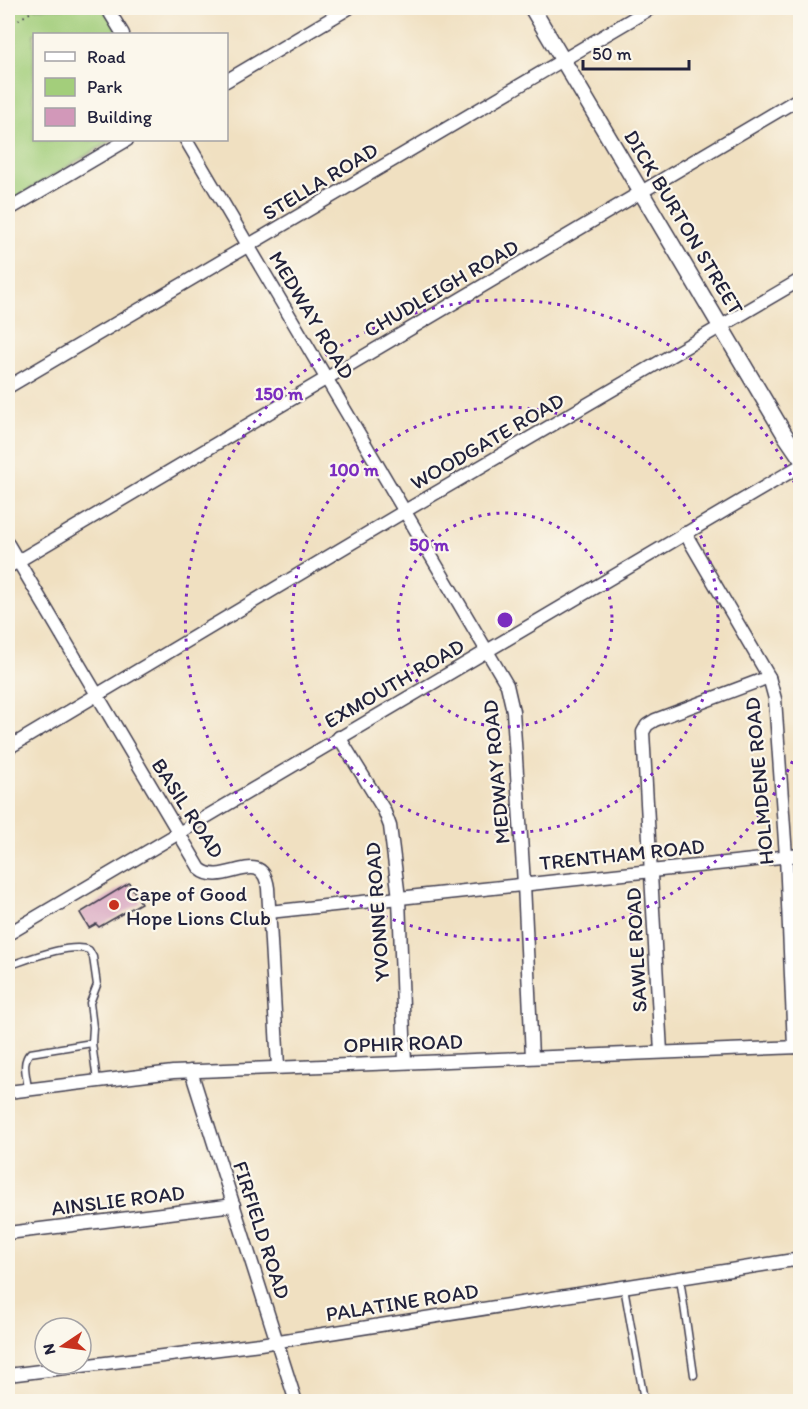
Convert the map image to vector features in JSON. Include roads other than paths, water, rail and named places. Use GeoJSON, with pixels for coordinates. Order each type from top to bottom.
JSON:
{"type":"FeatureCollection","features":[{"type":"Feature","properties":{"kind":"street"},"geometry":{"type":"LineString","coordinates":[[107,8],[122,33]]}},
{"type":"Feature","properties":{"kind":"street"},"geometry":{"type":"LineString","coordinates":[[228,80],[349,8]]}},
{"type":"Feature","properties":{"kind":"street","name":"DICK BURTON STREET"},"geometry":{"type":"LineString","coordinates":[[532,8],[785,435],[801,457]]}},
{"type":"Feature","properties":{"kind":"street","name":"STELLA ROAD"},"geometry":{"type":"LineString","coordinates":[[8,387],[651,8]]}},
{"type":"Feature","properties":{"kind":"street","name":"CHUDLEIGH ROAD"},"geometry":{"type":"LineString","coordinates":[[13,564],[801,98]]}},
{"type":"Feature","properties":{"kind":"street"},"geometry":{"type":"LineString","coordinates":[[8,210],[125,141]]}},
{"type":"Feature","properties":{"kind":"street","name":"MEDWAY ROAD"},"geometry":{"type":"LineString","coordinates":[[187,141],[507,685],[511,701],[524,884],[532,1058]]}},
{"type":"Feature","properties":{"kind":"street","name":"WOODGATE ROAD"},"geometry":{"type":"LineString","coordinates":[[8,748],[801,280]]}},
{"type":"Feature","properties":{"kind":"street","name":"EXMOUTH ROAD"},"geometry":{"type":"LineString","coordinates":[[8,934],[801,466]]}},
{"type":"Feature","properties":{"kind":"street","name":"HOLMDENE ROAD"},"geometry":{"type":"LineString","coordinates":[[685,533],[769,677],[777,710],[797,1047]]}},
{"type":"Feature","properties":{"kind":"street","name":"BASIL ROAD"},"geometry":{"type":"LineString","coordinates":[[8,544],[13,564],[97,695],[200,869],[207,874],[217,876],[248,867],[262,873],[267,882],[278,1067]]}},
{"type":"Feature","properties":{"kind":"street","name":"SAWLE ROAD"},"geometry":{"type":"LineString","coordinates":[[662,1052],[643,740],[645,728],[655,720],[769,677]]}},
{"type":"Feature","properties":{"kind":"street","name":"YVONNE ROAD"},"geometry":{"type":"LineString","coordinates":[[339,737],[384,810],[390,826],[399,898],[405,1062]]}},
{"type":"Feature","properties":{"kind":"street","name":"TRENTHAM ROAD"},"geometry":{"type":"LineString","coordinates":[[270,912],[801,855]]}},
{"type":"Feature","properties":{"kind":"street","name":"OPHIR ROAD"},"geometry":{"type":"LineString","coordinates":[[8,1092],[191,1071],[797,1047]]}},
{"type":"Feature","properties":{"kind":"street","name":"FIRFIELD ROAD"},"geometry":{"type":"LineString","coordinates":[[191,1071],[296,1401]]}},
{"type":"Feature","properties":{"kind":"street","name":"AINSLIE ROAD"},"geometry":{"type":"LineString","coordinates":[[8,1233],[234,1205]]}},
{"type":"Feature","properties":{"kind":"street","name":"PALATINE ROAD"},"geometry":{"type":"LineString","coordinates":[[8,1375],[277,1342],[801,1259]]}},
{"type":"Feature","properties":{"kind":"lane"},"geometry":{"type":"LineString","coordinates":[[8,966],[50,952],[81,947],[89,950],[93,957],[97,986],[90,1003],[97,1081]]}},
{"type":"Feature","properties":{"kind":"lane"},"geometry":{"type":"LineString","coordinates":[[28,1089],[25,1059],[30,1053],[92,1043]]}},
{"type":"Feature","properties":{"kind":"lane"},"geometry":{"type":"LineString","coordinates":[[680,1278],[694,1375]]}},
{"type":"Feature","properties":{"kind":"lane"},"geometry":{"type":"LineString","coordinates":[[624,1287],[643,1394]]}},
{"type":"Feature","properties":{"kind":"place","name":"Cape of Good Hope Lions Club"},"geometry":{"type":"Point","coordinates":[114,905]}}]}
